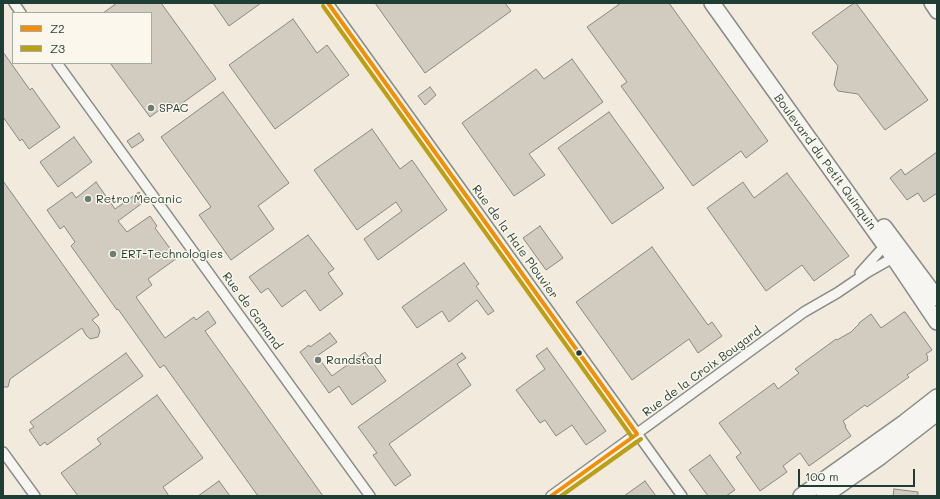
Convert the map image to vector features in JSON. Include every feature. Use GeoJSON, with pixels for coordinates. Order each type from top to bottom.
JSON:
{"type":"FeatureCollection","features":[{"type":"Feature","properties":{"kind":"main road","name":"Boulevard du Petit Quinquin"},"geometry":{"type":"LineString","coordinates":[[712,3],[894,249],[937,298]]}},
{"type":"Feature","properties":{"kind":"main road","name":"Boulevard du Petit Quinquin"},"geometry":{"type":"LineString","coordinates":[[722,3],[894,249],[937,322]]}},
{"type":"Feature","properties":{"kind":"main road"},"geometry":{"type":"LineString","coordinates":[[801,496],[937,397]]}},
{"type":"Feature","properties":{"kind":"main road"},"geometry":{"type":"LineString","coordinates":[[824,496],[886,452],[937,413]]}},
{"type":"Feature","properties":{"kind":"street"},"geometry":{"type":"LineString","coordinates":[[14,3],[20,12]]}},
{"type":"Feature","properties":{"kind":"street","name":"Rue de la Haie Plouvier"},"geometry":{"type":"LineString","coordinates":[[328,3],[682,496]]}},
{"type":"Feature","properties":{"kind":"street","name":"Rue de Gamand"},"geometry":{"type":"LineString","coordinates":[[58,64],[370,496]]}},
{"type":"Feature","properties":{"kind":"street"},"geometry":{"type":"LineString","coordinates":[[850,284],[894,249]]}},
{"type":"Feature","properties":{"kind":"street"},"geometry":{"type":"LineString","coordinates":[[850,284],[868,272],[894,249]]}},
{"type":"Feature","properties":{"kind":"street","name":"Rue de la Croix Bougard"},"geometry":{"type":"LineString","coordinates":[[551,496],[638,434],[799,315],[850,284]]}},
{"type":"Feature","properties":{"kind":"street"},"geometry":{"type":"LineString","coordinates":[[3,452],[35,496]]}},
{"type":"Feature","properties":{"kind":"shaded area"},"geometry":{"type":"Polygon","coordinates":[[[3,3],[937,3],[937,496],[3,496],[3,3]]]}},
{"type":"Feature","properties":{"kind":"building"},"geometry":{"type":"Polygon","coordinates":[[[117,3],[161,3],[216,79],[174,109],[170,102],[150,117],[111,64],[152,64],[152,12],[104,12],[117,3]]]}},
{"type":"Feature","properties":{"kind":"building"},"geometry":{"type":"Polygon","coordinates":[[[213,3],[261,3],[229,26],[213,3]]]}},
{"type":"Feature","properties":{"kind":"building"},"geometry":{"type":"Polygon","coordinates":[[[375,3],[505,3],[511,11],[425,73],[375,3]]]}},
{"type":"Feature","properties":{"kind":"building"},"geometry":{"type":"Polygon","coordinates":[[[621,3],[669,3],[768,141],[746,158],[741,151],[693,186],[621,86],[627,82],[587,27],[621,3]]]}},
{"type":"Feature","properties":{"kind":"building"},"geometry":{"type":"Polygon","coordinates":[[[856,3],[928,100],[885,130],[858,94],[838,91],[834,85],[838,66],[812,33],[856,3]]]}},
{"type":"Feature","properties":{"kind":"building"},"geometry":{"type":"Polygon","coordinates":[[[293,19],[317,53],[327,45],[349,75],[275,129],[229,65],[293,19]]]}},
{"type":"Feature","properties":{"kind":"building"},"geometry":{"type":"Polygon","coordinates":[[[3,52],[30,90],[32,88],[60,127],[29,149],[22,139],[20,141],[3,117],[3,52]]]}},
{"type":"Feature","properties":{"kind":"building"},"geometry":{"type":"Polygon","coordinates":[[[572,59],[603,102],[529,154],[545,175],[514,196],[462,123],[536,69],[544,79],[572,59]]]}},
{"type":"Feature","properties":{"kind":"building"},"geometry":{"type":"Polygon","coordinates":[[[430,87],[436,95],[425,105],[418,96],[430,87]]]}},
{"type":"Feature","properties":{"kind":"building"},"geometry":{"type":"Polygon","coordinates":[[[223,92],[289,183],[258,206],[274,229],[231,260],[199,215],[211,207],[161,137],[223,92]]]}},
{"type":"Feature","properties":{"kind":"building"},"geometry":{"type":"Polygon","coordinates":[[[609,112],[664,188],[612,224],[558,148],[609,112]]]}},
{"type":"Feature","properties":{"kind":"building"},"geometry":{"type":"Polygon","coordinates":[[[372,129],[400,169],[412,160],[447,210],[378,260],[364,239],[402,211],[396,202],[357,230],[314,170],[372,129]]]}},
{"type":"Feature","properties":{"kind":"building"},"geometry":{"type":"Polygon","coordinates":[[[139,133],[144,140],[132,148],[127,141],[139,133]]]}},
{"type":"Feature","properties":{"kind":"building"},"geometry":{"type":"Polygon","coordinates":[[[74,137],[92,162],[58,187],[40,162],[74,137]]]}},
{"type":"Feature","properties":{"kind":"building"},"geometry":{"type":"Polygon","coordinates":[[[937,152],[937,193],[924,202],[918,193],[907,200],[890,178],[901,169],[905,175],[937,152]]]}},
{"type":"Feature","properties":{"kind":"building"},"geometry":{"type":"Polygon","coordinates":[[[787,173],[849,256],[814,281],[802,265],[766,291],[707,208],[743,182],[754,198],[787,173]]]}},
{"type":"Feature","properties":{"kind":"building"},"geometry":{"type":"Polygon","coordinates":[[[3,181],[99,315],[92,320],[98,326],[100,331],[98,337],[90,339],[82,328],[10,379],[8,387],[3,387],[3,181]]]}},
{"type":"Feature","properties":{"kind":"building"},"geometry":{"type":"Polygon","coordinates":[[[96,182],[115,209],[139,192],[145,201],[118,221],[127,232],[150,216],[157,226],[155,228],[177,258],[148,279],[152,285],[136,297],[165,338],[194,317],[196,320],[208,311],[216,323],[205,331],[323,496],[258,496],[164,365],[160,368],[118,309],[117,310],[71,246],[75,242],[64,226],[60,229],[47,210],[72,192],[76,198],[96,182]]]}},
{"type":"Feature","properties":{"kind":"building"},"geometry":{"type":"Polygon","coordinates":[[[540,226],[563,258],[546,270],[523,238],[540,226]]]}},
{"type":"Feature","properties":{"kind":"building"},"geometry":{"type":"Polygon","coordinates":[[[308,235],[334,269],[328,273],[343,294],[320,311],[305,290],[282,307],[268,288],[261,293],[249,277],[308,235]]]}},
{"type":"Feature","properties":{"kind":"building"},"geometry":{"type":"Polygon","coordinates":[[[652,247],[708,325],[712,322],[722,336],[698,353],[689,339],[632,380],[576,302],[652,247]]]}},
{"type":"Feature","properties":{"kind":"building"},"geometry":{"type":"Polygon","coordinates":[[[464,263],[479,284],[476,286],[494,311],[488,315],[477,300],[449,322],[442,311],[417,328],[402,307],[464,263]]]}},
{"type":"Feature","properties":{"kind":"building"},"geometry":{"type":"Polygon","coordinates":[[[904,312],[932,350],[926,354],[928,360],[907,375],[909,377],[867,407],[865,405],[843,421],[851,436],[809,466],[800,453],[783,466],[787,472],[760,491],[736,457],[741,453],[719,423],[774,383],[778,389],[799,373],[795,369],[836,339],[837,340],[851,332],[859,323],[871,314],[881,328],[904,312]]]}},
{"type":"Feature","properties":{"kind":"building"},"geometry":{"type":"Polygon","coordinates":[[[330,333],[337,342],[317,356],[332,376],[365,352],[386,381],[352,405],[339,386],[329,393],[300,352],[330,333]]]}},
{"type":"Feature","properties":{"kind":"building"},"geometry":{"type":"Polygon","coordinates":[[[547,348],[606,431],[586,445],[572,425],[556,436],[545,420],[540,423],[516,390],[545,369],[536,356],[547,348]]]}},
{"type":"Feature","properties":{"kind":"building"},"geometry":{"type":"Polygon","coordinates":[[[126,353],[143,376],[47,445],[45,442],[40,446],[29,430],[34,427],[30,422],[126,353]]]}},
{"type":"Feature","properties":{"kind":"building"},"geometry":{"type":"Polygon","coordinates":[[[462,353],[466,358],[457,364],[471,385],[389,444],[411,475],[395,486],[373,455],[377,453],[358,427],[462,353]]]}},
{"type":"Feature","properties":{"kind":"building"},"geometry":{"type":"Polygon","coordinates":[[[157,395],[203,458],[163,487],[169,496],[78,496],[61,473],[101,444],[97,439],[157,395]]]}},
{"type":"Feature","properties":{"kind":"building"},"geometry":{"type":"Polygon","coordinates":[[[710,455],[735,490],[726,496],[708,496],[689,470],[710,455]]]}},
{"type":"Feature","properties":{"kind":"building"},"geometry":{"type":"Polygon","coordinates":[[[219,481],[230,496],[198,496],[219,481]]]}},
{"type":"Feature","properties":{"kind":"building"},"geometry":{"type":"Polygon","coordinates":[[[645,481],[656,496],[624,496],[645,481]]]}},
{"type":"Feature","properties":{"kind":"building"},"geometry":{"type":"Polygon","coordinates":[[[894,489],[918,492],[918,496],[893,496],[894,489]]]}},
{"type":"Feature","properties":{"kind":"transit line","name":"Z2"},"geometry":{"type":"LineString","coordinates":[[328,3],[637,434]]}},
{"type":"Feature","properties":{"kind":"transit line","name":"Z3"},"geometry":{"type":"LineString","coordinates":[[323,6],[632,437]]}},
{"type":"Feature","properties":{"kind":"transit line","name":"Z2"},"geometry":{"type":"LineString","coordinates":[[551,496],[637,434]]}},
{"type":"Feature","properties":{"kind":"transit line","name":"Z3"},"geometry":{"type":"LineString","coordinates":[[561,496],[641,439]]}},
{"type":"Feature","properties":{"kind":"place","name":"SPAC"},"geometry":{"type":"Point","coordinates":[151,108]}},
{"type":"Feature","properties":{"kind":"place","name":"Retro Mecanic"},"geometry":{"type":"Point","coordinates":[88,199]}},
{"type":"Feature","properties":{"kind":"place","name":"ERT-Technologies"},"geometry":{"type":"Point","coordinates":[113,254]}},
{"type":"Feature","properties":{"kind":"place","name":"Randstad"},"geometry":{"type":"Point","coordinates":[318,360]}}]}
